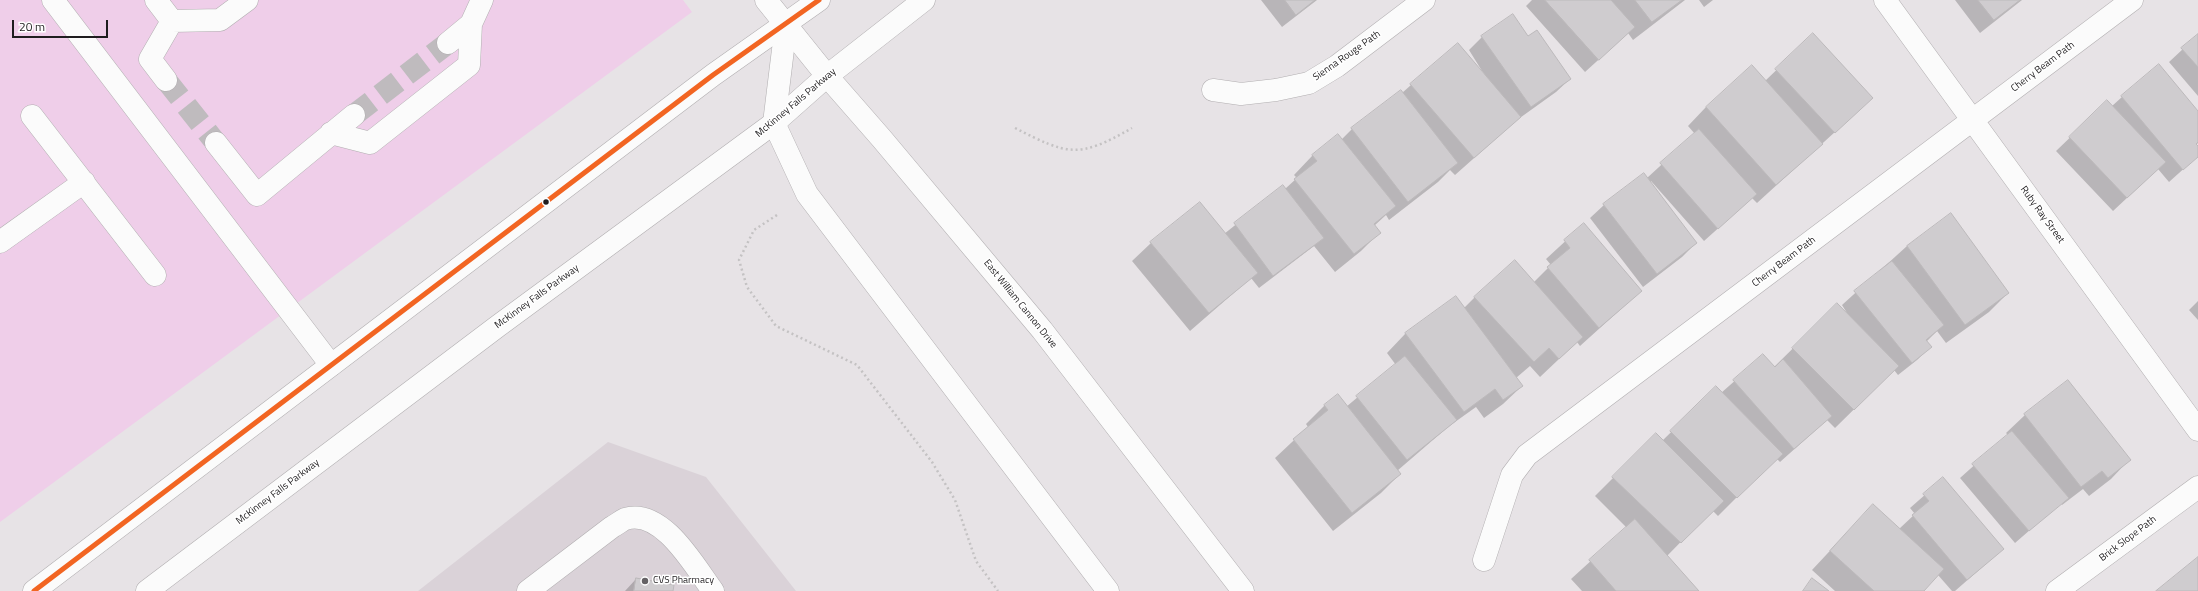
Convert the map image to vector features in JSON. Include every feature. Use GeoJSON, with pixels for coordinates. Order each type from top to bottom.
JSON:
{"type":"FeatureCollection","features":[{"type":"Feature","properties":{"kind":"street"},"geometry":{"type":"LineString","coordinates":[[156,0],[172,20]]}},
{"type":"Feature","properties":{"kind":"street"},"geometry":{"type":"LineString","coordinates":[[172,20],[220,20],[247,0]]}},
{"type":"Feature","properties":{"kind":"street"},"geometry":{"type":"LineString","coordinates":[[331,134],[370,142],[469,65],[472,24],[482,0]]}},
{"type":"Feature","properties":{"kind":"street","name":"East William Cannon Drive"},"geometry":{"type":"LineString","coordinates":[[766,0],[827,76],[887,145],[1042,330],[1243,591]]}},
{"type":"Feature","properties":{"kind":"street"},"geometry":{"type":"LineString","coordinates":[[34,591],[713,75],[786,25],[819,0]]}},
{"type":"Feature","properties":{"kind":"street","name":"McKinney Falls Parkway"},"geometry":{"type":"LineString","coordinates":[[147,591],[498,326],[774,123],[827,76],[924,0]]}},
{"type":"Feature","properties":{"kind":"street","name":"Sienna Rouge Path"},"geometry":{"type":"LineString","coordinates":[[1213,90],[1241,94],[1276,90],[1309,83],[1337,66],[1424,0]]}},
{"type":"Feature","properties":{"kind":"street","name":"Ruby Ray Street"},"geometry":{"type":"LineString","coordinates":[[1885,0],[2198,430]]}},
{"type":"Feature","properties":{"kind":"street","name":"Cherry Beam Path"},"geometry":{"type":"LineString","coordinates":[[1484,560],[1512,475],[1527,455],[2132,0]]}},
{"type":"Feature","properties":{"kind":"street"},"geometry":{"type":"LineString","coordinates":[[61,3],[331,365]]}},
{"type":"Feature","properties":{"kind":"street"},"geometry":{"type":"LineString","coordinates":[[166,80],[150,59],[172,20]]}},
{"type":"Feature","properties":{"kind":"street"},"geometry":{"type":"LineString","coordinates":[[448,43],[472,24]]}},
{"type":"Feature","properties":{"kind":"street"},"geometry":{"type":"LineString","coordinates":[[786,25],[774,123],[809,197],[1108,591]]}},
{"type":"Feature","properties":{"kind":"street"},"geometry":{"type":"LineString","coordinates":[[216,143],[257,195],[354,115]]}},
{"type":"Feature","properties":{"kind":"street"},"geometry":{"type":"LineString","coordinates":[[32,116],[155,274]]}},
{"type":"Feature","properties":{"kind":"street"},"geometry":{"type":"LineString","coordinates":[[0,242],[84,182]]}},
{"type":"Feature","properties":{"kind":"street","name":"Brick Slope Path"},"geometry":{"type":"LineString","coordinates":[[2057,591],[2198,486]]}},
{"type":"Feature","properties":{"kind":"street"},"geometry":{"type":"LineString","coordinates":[[528,591],[612,527],[625,519],[641,518],[653,522],[667,530],[713,591]]}},
{"type":"Feature","properties":{"kind":"path"},"geometry":{"type":"LineString","coordinates":[[1015,128],[1045,144],[1064,150],[1082,150],[1107,142],[1132,128]]}},
{"type":"Feature","properties":{"kind":"path"},"geometry":{"type":"LineString","coordinates":[[776,215],[754,230],[739,260],[747,287],[776,326],[857,365],[932,462],[955,500],[976,561],[998,591]]}},
{"type":"Feature","properties":{"kind":"shaded area"},"geometry":{"type":"Polygon","coordinates":[[[0,0],[683,0],[692,12],[0,522],[0,0]]]}},
{"type":"Feature","properties":{"kind":"shaded area"},"geometry":{"type":"Polygon","coordinates":[[[608,442],[706,477],[796,591],[418,591],[608,442]]]}},
{"type":"Feature","properties":{"kind":"building"},"geometry":{"type":"Polygon","coordinates":[[[1285,0],[1315,0],[1296,15],[1285,0]]]}},
{"type":"Feature","properties":{"kind":"building"},"geometry":{"type":"Polygon","coordinates":[[[1545,0],[1611,0],[1635,27],[1599,60],[1545,0]]]}},
{"type":"Feature","properties":{"kind":"building"},"geometry":{"type":"Polygon","coordinates":[[[1635,0],[1682,0],[1652,22],[1635,0]]]}},
{"type":"Feature","properties":{"kind":"building"},"geometry":{"type":"Polygon","coordinates":[[[1978,0],[2020,0],[1994,20],[1978,0]]]}},
{"type":"Feature","properties":{"kind":"building"},"geometry":{"type":"Polygon","coordinates":[[[1513,14],[1528,36],[1537,30],[1571,79],[1531,107],[1481,36],[1513,14]]]}},
{"type":"Feature","properties":{"kind":"building"},"geometry":{"type":"Polygon","coordinates":[[[1813,33],[1873,98],[1835,133],[1775,69],[1813,33]]]}},
{"type":"Feature","properties":{"kind":"building"},"geometry":{"type":"Polygon","coordinates":[[[2198,34],[2198,67],[2181,48],[2198,34]]]}},
{"type":"Feature","properties":{"kind":"building"},"geometry":{"type":"Polygon","coordinates":[[[1458,43],[1521,117],[1474,158],[1410,84],[1458,43]]]}},
{"type":"Feature","properties":{"kind":"building"},"geometry":{"type":"Polygon","coordinates":[[[2159,64],[2198,111],[2198,142],[2196,144],[2198,146],[2198,157],[2183,170],[2121,96],[2159,64]]]}},
{"type":"Feature","properties":{"kind":"building"},"geometry":{"type":"Polygon","coordinates":[[[1752,65],[1823,144],[1776,185],[1706,107],[1752,65]]]}},
{"type":"Feature","properties":{"kind":"building"},"geometry":{"type":"Polygon","coordinates":[[[1401,90],[1458,163],[1408,202],[1351,128],[1401,90]]]}},
{"type":"Feature","properties":{"kind":"building"},"geometry":{"type":"Polygon","coordinates":[[[2107,100],[2166,162],[2127,198],[2069,137],[2107,100]]]}},
{"type":"Feature","properties":{"kind":"building"},"geometry":{"type":"Polygon","coordinates":[[[1699,129],[1757,194],[1718,229],[1660,163],[1699,129]]]}},
{"type":"Feature","properties":{"kind":"building"},"geometry":{"type":"Polygon","coordinates":[[[1338,134],[1396,206],[1374,224],[1381,233],[1354,254],[1294,179],[1317,161],[1312,155],[1338,134]]]}},
{"type":"Feature","properties":{"kind":"building"},"geometry":{"type":"Polygon","coordinates":[[[1644,173],[1697,243],[1657,274],[1603,204],[1644,173]]]}},
{"type":"Feature","properties":{"kind":"building"},"geometry":{"type":"Polygon","coordinates":[[[1283,185],[1324,238],[1273,276],[1234,223],[1283,185]]]}},
{"type":"Feature","properties":{"kind":"building"},"geometry":{"type":"Polygon","coordinates":[[[1200,202],[1258,273],[1209,313],[1150,242],[1200,202]]]}},
{"type":"Feature","properties":{"kind":"building"},"geometry":{"type":"Polygon","coordinates":[[[1951,213],[2009,293],[1965,325],[1907,246],[1951,213]]]}},
{"type":"Feature","properties":{"kind":"building"},"geometry":{"type":"Polygon","coordinates":[[[1584,223],[1642,291],[1599,328],[1547,267],[1570,248],[1564,240],[1584,223]]]}},
{"type":"Feature","properties":{"kind":"building"},"geometry":{"type":"Polygon","coordinates":[[[1515,260],[1583,337],[1559,359],[1549,348],[1534,362],[1474,297],[1515,260]]]}},
{"type":"Feature","properties":{"kind":"building"},"geometry":{"type":"Polygon","coordinates":[[[1892,261],[1944,325],[1926,340],[1932,347],[1912,363],[1854,291],[1892,261]]]}},
{"type":"Feature","properties":{"kind":"building"},"geometry":{"type":"Polygon","coordinates":[[[1456,296],[1523,386],[1503,400],[1495,389],[1464,412],[1405,333],[1456,296]]]}},
{"type":"Feature","properties":{"kind":"building"},"geometry":{"type":"Polygon","coordinates":[[[1837,303],[1899,366],[1854,410],[1792,348],[1837,303]]]}},
{"type":"Feature","properties":{"kind":"building"},"geometry":{"type":"Polygon","coordinates":[[[1763,354],[1775,367],[1783,359],[1832,416],[1794,449],[1733,380],[1763,354]]]}},
{"type":"Feature","properties":{"kind":"building"},"geometry":{"type":"Polygon","coordinates":[[[1405,356],[1457,420],[1407,460],[1356,396],[1405,356]]]}},
{"type":"Feature","properties":{"kind":"building"},"geometry":{"type":"Polygon","coordinates":[[[2068,380],[2131,460],[2108,478],[2102,471],[2081,487],[2024,414],[2068,380]]]}},
{"type":"Feature","properties":{"kind":"building"},"geometry":{"type":"Polygon","coordinates":[[[1716,386],[1783,454],[1737,498],[1670,431],[1716,386]]]}},
{"type":"Feature","properties":{"kind":"building"},"geometry":{"type":"Polygon","coordinates":[[[1338,394],[1401,474],[1352,513],[1293,439],[1328,410],[1324,405],[1338,394]]]}},
{"type":"Feature","properties":{"kind":"building"},"geometry":{"type":"Polygon","coordinates":[[[2012,431],[2069,498],[2029,531],[1972,464],[2012,431]]]}},
{"type":"Feature","properties":{"kind":"building"},"geometry":{"type":"Polygon","coordinates":[[[1656,433],[1724,501],[1681,543],[1612,477],[1656,433]]]}},
{"type":"Feature","properties":{"kind":"building"},"geometry":{"type":"Polygon","coordinates":[[[1943,477],[2004,549],[1967,580],[1912,515],[1929,501],[1923,494],[1943,477]]]}},
{"type":"Feature","properties":{"kind":"building"},"geometry":{"type":"Polygon","coordinates":[[[1873,504],[1944,569],[1924,591],[1874,591],[1830,551],[1873,504]]]}},
{"type":"Feature","properties":{"kind":"building"},"geometry":{"type":"Polygon","coordinates":[[[1635,519],[1699,591],[1616,591],[1589,560],[1635,519]]]}},
{"type":"Feature","properties":{"kind":"building"},"geometry":{"type":"Polygon","coordinates":[[[2198,557],[2198,591],[2156,591],[2198,557]]]}},
{"type":"Feature","properties":{"kind":"building","name":"CVS Pharmacy"},"geometry":{"type":"Polygon","coordinates":[[[636,578],[674,585],[673,591],[634,591],[636,578]]]}},
{"type":"Feature","properties":{"kind":"building"},"geometry":{"type":"Polygon","coordinates":[[[1812,578],[1829,591],[1803,591],[1812,578]]]}},
{"type":"Feature","properties":{"kind":"tunnel"},"geometry":{"type":"LineString","coordinates":[[354,115],[448,43]]}},
{"type":"Feature","properties":{"kind":"tunnel"},"geometry":{"type":"LineString","coordinates":[[166,80],[216,143]]}},
{"type":"Feature","properties":{"kind":"transit line"},"geometry":{"type":"LineString","coordinates":[[34,591],[713,75],[819,0]]}},
{"type":"Feature","properties":{"kind":"place","name":"CVS Pharmacy"},"geometry":{"type":"Point","coordinates":[645,581]}}]}
